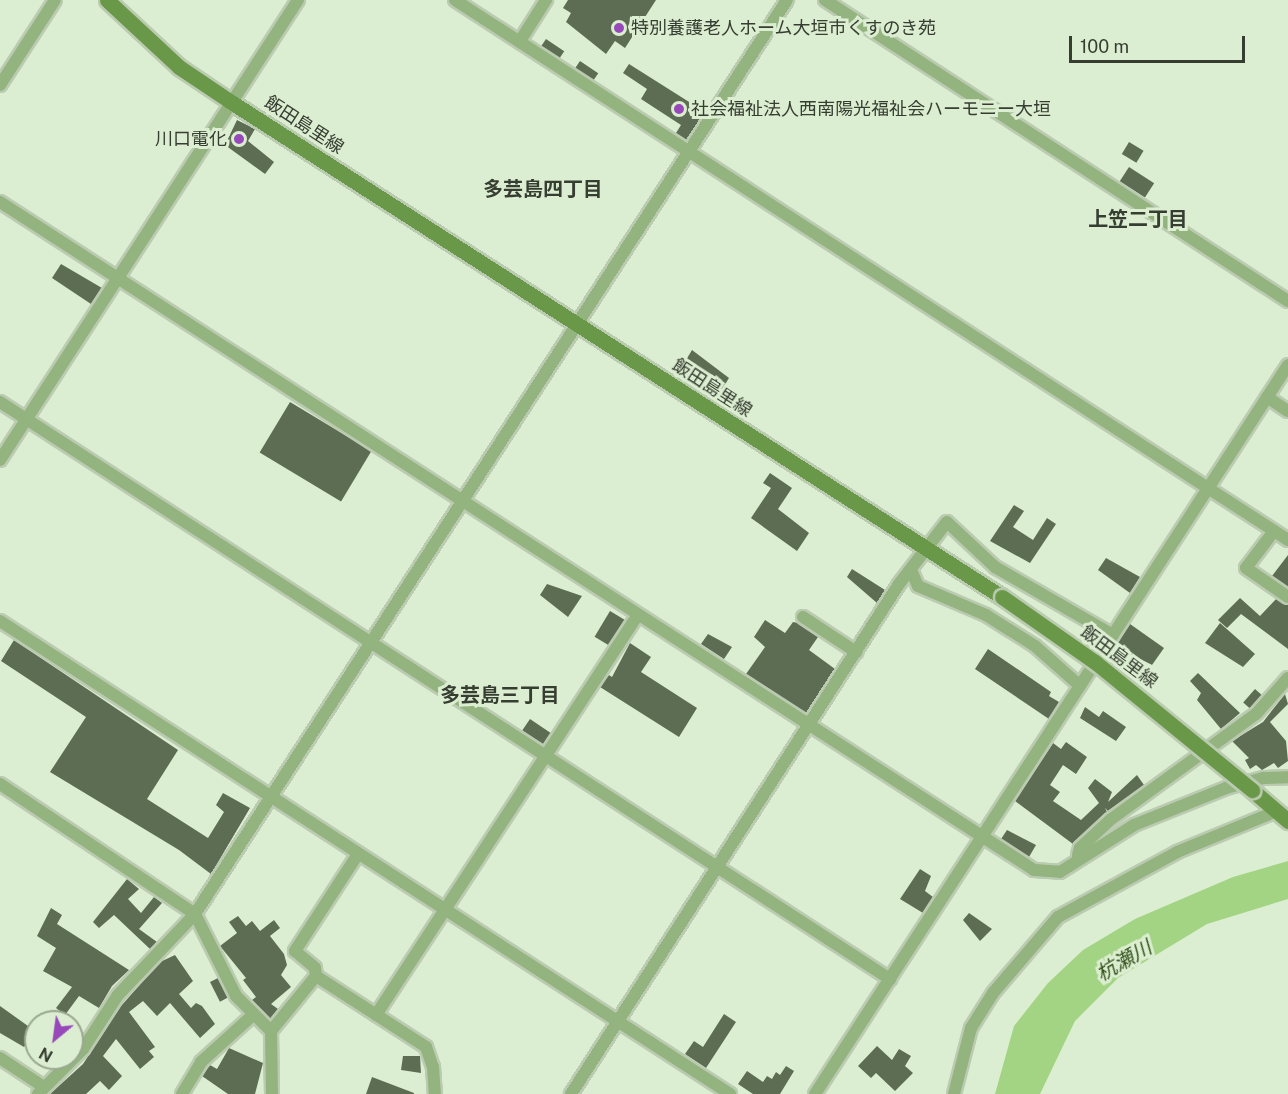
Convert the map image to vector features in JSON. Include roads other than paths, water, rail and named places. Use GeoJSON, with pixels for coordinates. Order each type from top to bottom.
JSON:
{"type":"FeatureCollection","features":[{"type":"Feature","properties":{"kind":"main road","name":"飯田島里線"},"geometry":{"type":"LineString","coordinates":[[107,0],[179,67],[231,102],[1002,597],[1095,662],[1282,816]]}},
{"type":"Feature","properties":{"kind":"street"},"geometry":{"type":"LineString","coordinates":[[0,85],[55,0]]}},
{"type":"Feature","properties":{"kind":"street"},"geometry":{"type":"LineString","coordinates":[[0,460],[298,0]]}},
{"type":"Feature","properties":{"kind":"street"},"geometry":{"type":"LineString","coordinates":[[455,0],[1288,540]]}},
{"type":"Feature","properties":{"kind":"street"},"geometry":{"type":"LineString","coordinates":[[519,41],[546,0]]}},
{"type":"Feature","properties":{"kind":"street"},"geometry":{"type":"LineString","coordinates":[[0,1058],[41,1090],[83,1049],[118,995],[195,914],[787,0]]}},
{"type":"Feature","properties":{"kind":"street"},"geometry":{"type":"LineString","coordinates":[[825,0],[1288,301]]}},
{"type":"Feature","properties":{"kind":"street"},"geometry":{"type":"LineString","coordinates":[[0,202],[808,726],[982,837],[1048,874],[1060,872],[1078,857],[1134,825],[1226,788],[1288,777]]}},
{"type":"Feature","properties":{"kind":"street"},"geometry":{"type":"LineString","coordinates":[[815,1094],[1288,365]]}},
{"type":"Feature","properties":{"kind":"street"},"geometry":{"type":"LineString","coordinates":[[1267,397],[1288,411]]}},
{"type":"Feature","properties":{"kind":"street"},"geometry":{"type":"LineString","coordinates":[[0,402],[369,644],[890,979]]}},
{"type":"Feature","properties":{"kind":"street"},"geometry":{"type":"LineString","coordinates":[[571,1094],[899,584],[912,573],[947,522],[995,567],[1113,635]]}},
{"type":"Feature","properties":{"kind":"street"},"geometry":{"type":"LineString","coordinates":[[1274,531],[1246,568],[1288,597]]}},
{"type":"Feature","properties":{"kind":"street"},"geometry":{"type":"LineString","coordinates":[[912,573],[918,586],[986,615],[1035,646],[1080,686]]}},
{"type":"Feature","properties":{"kind":"street"},"geometry":{"type":"LineString","coordinates":[[376,1015],[638,615]]}},
{"type":"Feature","properties":{"kind":"street"},"geometry":{"type":"LineString","coordinates":[[803,617],[856,652]]}},
{"type":"Feature","properties":{"kind":"street"},"geometry":{"type":"LineString","coordinates":[[0,621],[269,798],[730,1094]]}},
{"type":"Feature","properties":{"kind":"street"},"geometry":{"type":"LineString","coordinates":[[1078,857],[1080,848],[1110,820],[1223,741],[1288,678]]}},
{"type":"Feature","properties":{"kind":"street"},"geometry":{"type":"LineString","coordinates":[[0,784],[195,914],[236,996],[272,1031]]}},
{"type":"Feature","properties":{"kind":"street"},"geometry":{"type":"LineString","coordinates":[[954,1094],[972,1028],[993,993],[1058,917],[1177,852],[1282,816]]}},
{"type":"Feature","properties":{"kind":"street"},"geometry":{"type":"LineString","coordinates":[[272,1094],[272,1031],[316,976],[315,968],[295,951],[358,854]]}},
{"type":"Feature","properties":{"kind":"street"},"geometry":{"type":"LineString","coordinates":[[316,976],[426,1047],[433,1067],[435,1094]]}},
{"type":"Feature","properties":{"kind":"street"},"geometry":{"type":"LineString","coordinates":[[182,1094],[201,1062],[253,1015]]}},
{"type":"Feature","properties":{"kind":"water","name":"杭瀬川"},"geometry":{"type":"Polygon","coordinates":[[[1288,861],[1288,899],[1207,924],[1118,978],[1075,1021],[1040,1094],[995,1094],[1014,1026],[1048,983],[1083,950],[1135,919],[1233,877],[1288,861]]]}},
{"type":"Feature","properties":{"kind":"place","name":"特別養護老人ホーム大垣市くすのき苑"},"geometry":{"type":"Point","coordinates":[619,28]}},
{"type":"Feature","properties":{"kind":"place","name":"社会福祉法人西南陽光福祉会ハーモニー大垣"},"geometry":{"type":"Point","coordinates":[679,109]}},
{"type":"Feature","properties":{"kind":"place","name":"川口電化"},"geometry":{"type":"Point","coordinates":[239,139]}},
{"type":"Feature","properties":{"kind":"district","name":"多芸島四丁目"},"geometry":{"type":"Point","coordinates":[543,189]}},
{"type":"Feature","properties":{"kind":"district","name":"上笠二丁目"},"geometry":{"type":"Point","coordinates":[1138,219]}},
{"type":"Feature","properties":{"kind":"district","name":"多芸島三丁目"},"geometry":{"type":"Point","coordinates":[500,695]}}]}
